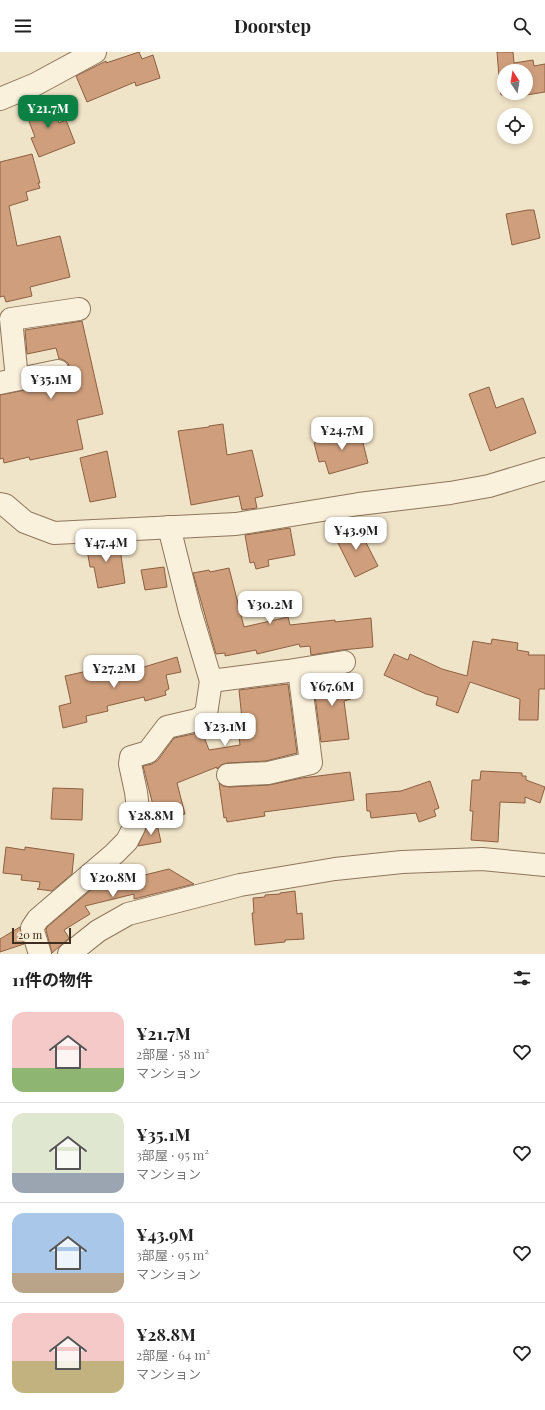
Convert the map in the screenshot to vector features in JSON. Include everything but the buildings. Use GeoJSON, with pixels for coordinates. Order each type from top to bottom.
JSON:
{"type":"FeatureCollection","features":[{"type":"Feature","properties":{"kind":"street"},"geometry":{"type":"LineString","coordinates":[[0,99],[36,84],[95,52]]}},
{"type":"Feature","properties":{"kind":"street"},"geometry":{"type":"LineString","coordinates":[[58,371],[8,381],[10,319],[79,309]]}},
{"type":"Feature","properties":{"kind":"street"},"geometry":{"type":"LineString","coordinates":[[2,500],[25,522],[54,533],[236,524],[358,504],[450,493],[489,486],[545,469]]}},
{"type":"Feature","properties":{"kind":"street"},"geometry":{"type":"LineString","coordinates":[[40,954],[32,928],[78,884],[114,854],[127,841],[134,827],[138,809],[130,764],[131,757],[148,752],[167,727],[197,720],[206,714],[211,681],[190,611],[169,527]]}},
{"type":"Feature","properties":{"kind":"street"},"geometry":{"type":"LineString","coordinates":[[211,681],[299,670],[344,662]]}},
{"type":"Feature","properties":{"kind":"street"},"geometry":{"type":"LineString","coordinates":[[228,775],[268,773],[311,764],[299,670]]}},
{"type":"Feature","properties":{"kind":"street"},"geometry":{"type":"LineString","coordinates":[[70,954],[98,931],[128,914],[240,884],[335,869],[402,862],[482,859],[545,865]]}}]}
